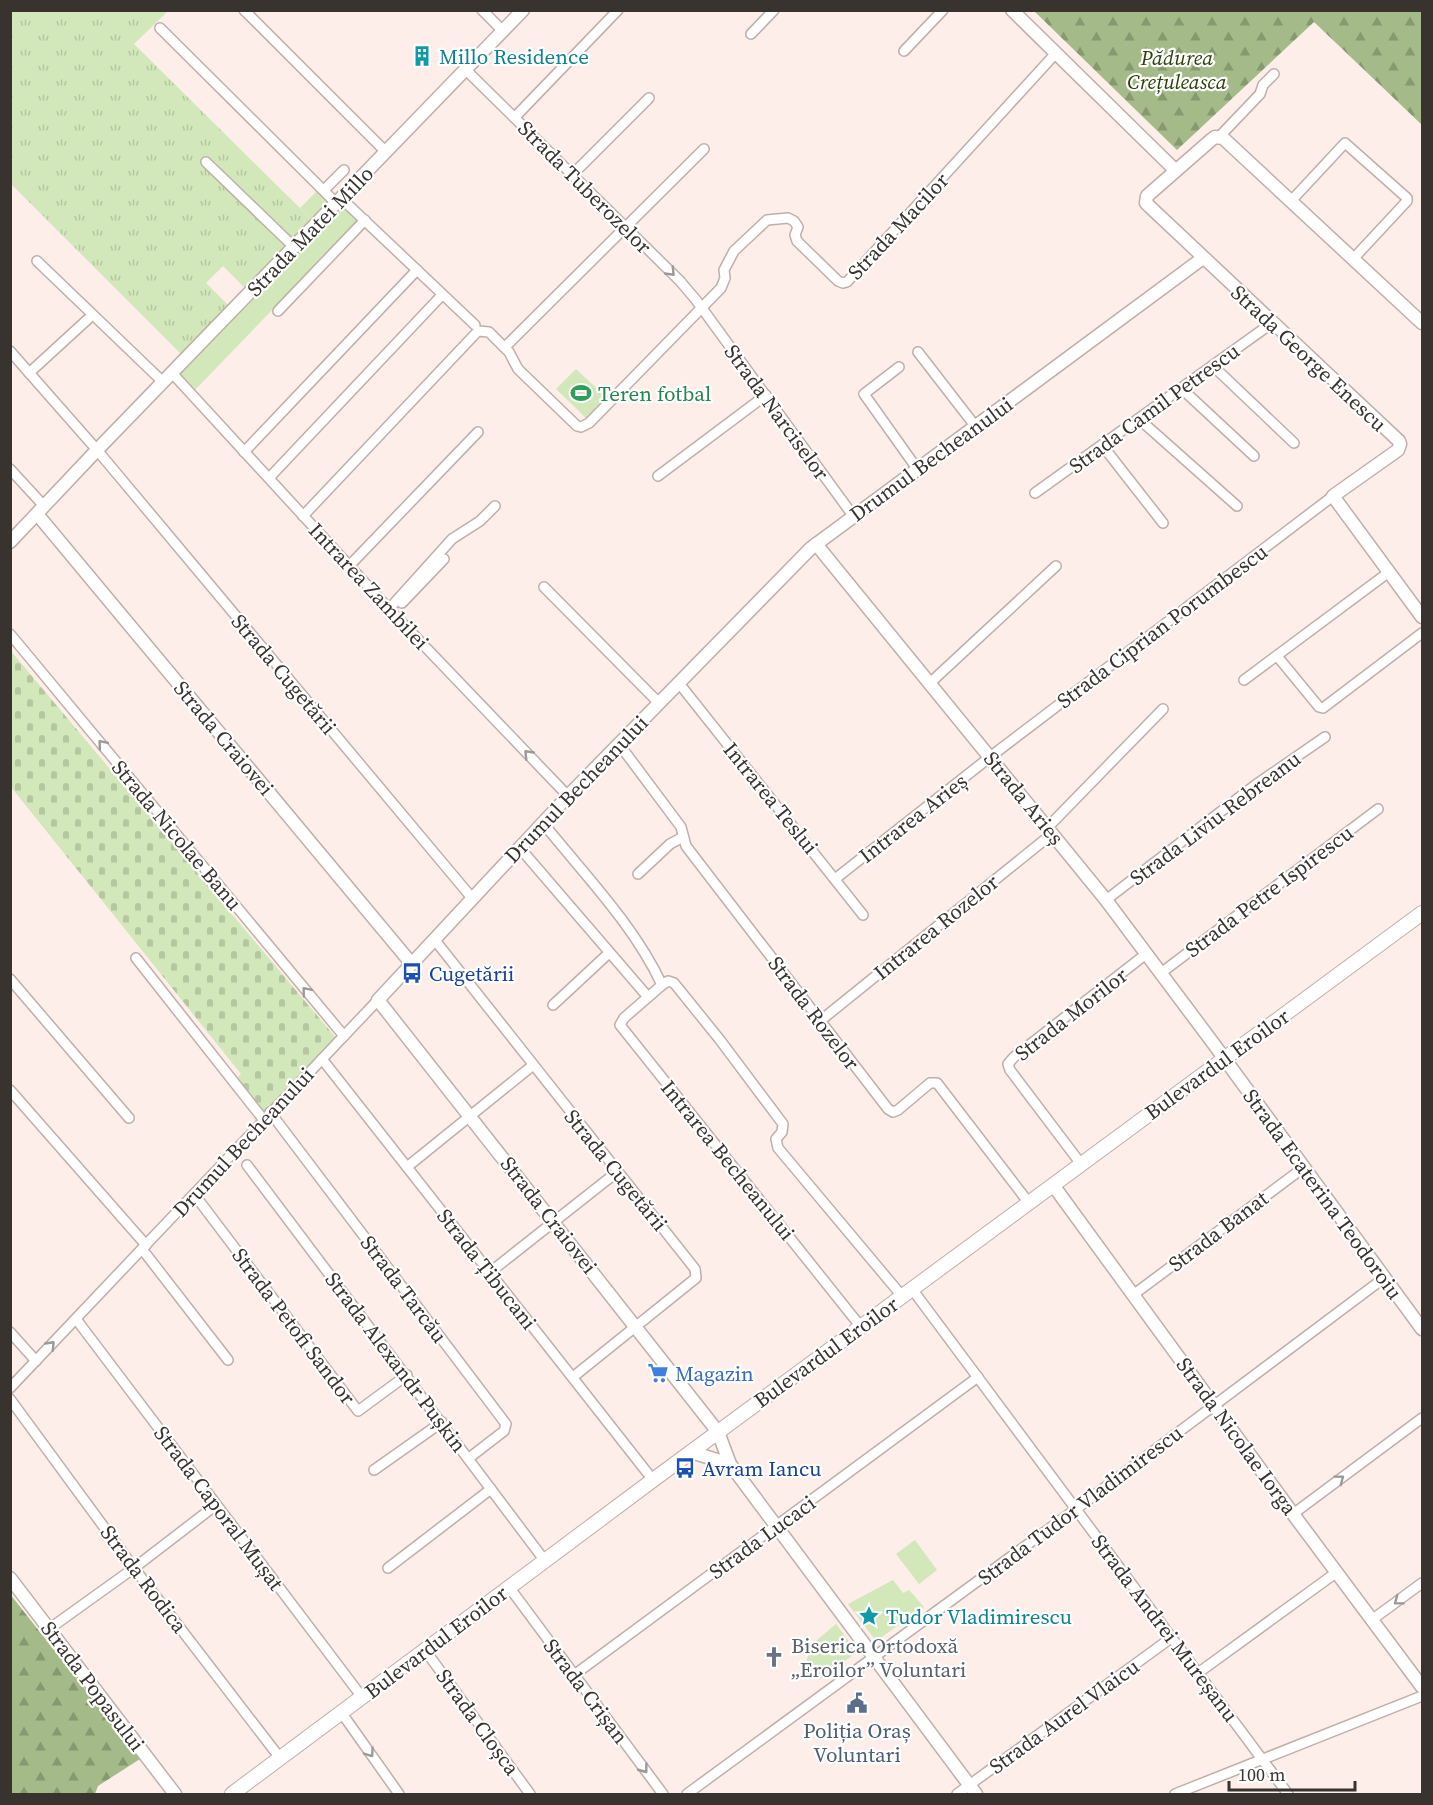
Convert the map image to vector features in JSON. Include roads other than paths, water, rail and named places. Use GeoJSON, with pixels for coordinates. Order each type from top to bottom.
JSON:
{"type":"FeatureCollection","features":[{"type":"Feature","properties":{"kind":"main road","name":"Bulevardul Eroilor"},"geometry":{"type":"LineString","coordinates":[[232,1794],[653,1480],[1422,913]]}},
{"type":"Feature","properties":{"kind":"street"},"geometry":{"type":"LineString","coordinates":[[244,10],[386,152]]}},
{"type":"Feature","properties":{"kind":"street"},"geometry":{"type":"LineString","coordinates":[[482,10],[503,31]]}},
{"type":"Feature","properties":{"kind":"street","name":"Strada Matei Millo"},"geometry":{"type":"LineString","coordinates":[[10,542],[523,10]]}},
{"type":"Feature","properties":{"kind":"street"},"geometry":{"type":"LineString","coordinates":[[515,117],[618,10]]}},
{"type":"Feature","properties":{"kind":"street"},"geometry":{"type":"LineString","coordinates":[[751,34],[774,10]]}},
{"type":"Feature","properties":{"kind":"street"},"geometry":{"type":"LineString","coordinates":[[904,51],[943,10]]}},
{"type":"Feature","properties":{"kind":"street"},"geometry":{"type":"LineString","coordinates":[[1012,10],[1175,170]]}},
{"type":"Feature","properties":{"kind":"street"},"geometry":{"type":"LineString","coordinates":[[160,28],[324,190],[365,220],[477,328],[489,332],[513,358],[518,369],[577,426],[581,427],[589,423],[701,308]]}},
{"type":"Feature","properties":{"kind":"street","name":"Strada Macilor"},"geometry":{"type":"LineString","coordinates":[[701,308],[721,288],[725,278],[724,270],[734,250],[767,220],[788,218],[794,221],[798,228],[795,235],[797,241],[838,281],[847,282],[1056,53]]}},
{"type":"Feature","properties":{"kind":"street","name":"Strada Tuberozelor"},"geometry":{"type":"LineString","coordinates":[[465,69],[626,226],[680,281],[701,308]]}},
{"type":"Feature","properties":{"kind":"street"},"geometry":{"type":"LineString","coordinates":[[1274,74],[1263,85],[1260,94],[1219,137],[1226,140],[1422,323]]}},
{"type":"Feature","properties":{"kind":"street"},"geometry":{"type":"LineString","coordinates":[[573,174],[649,98]]}},
{"type":"Feature","properties":{"kind":"street","name":"Strada George Enescu"},"geometry":{"type":"LineString","coordinates":[[1219,137],[1211,140],[1175,170],[1147,196],[1146,203],[1400,444],[1398,450],[1333,496]]}},
{"type":"Feature","properties":{"kind":"street"},"geometry":{"type":"LineString","coordinates":[[1291,201],[1345,143],[1407,198],[1407,201],[1353,259]]}},
{"type":"Feature","properties":{"kind":"street"},"geometry":{"type":"LineString","coordinates":[[504,347],[704,149]]}},
{"type":"Feature","properties":{"kind":"street"},"geometry":{"type":"LineString","coordinates":[[206,162],[295,248]]}},
{"type":"Feature","properties":{"kind":"street"},"geometry":{"type":"LineString","coordinates":[[324,190],[344,170]]}},
{"type":"Feature","properties":{"kind":"street"},"geometry":{"type":"LineString","coordinates":[[278,311],[365,220]]}},
{"type":"Feature","properties":{"kind":"street","name":"Drumul Becheanului"},"geometry":{"type":"LineString","coordinates":[[10,1388],[378,1000],[519,847],[658,702],[816,544],[1203,258]]}},
{"type":"Feature","properties":{"kind":"street","name":"Intrarea Zambilei"},"geometry":{"type":"LineString","coordinates":[[37,261],[168,378],[244,452],[391,611],[568,796]]}},
{"type":"Feature","properties":{"kind":"street"},"geometry":{"type":"LineString","coordinates":[[244,452],[417,270]]}},
{"type":"Feature","properties":{"kind":"street"},"geometry":{"type":"LineString","coordinates":[[269,478],[442,295]]}},
{"type":"Feature","properties":{"kind":"street","name":"Strada Narciselor"},"geometry":{"type":"LineString","coordinates":[[701,308],[854,517]]}},
{"type":"Feature","properties":{"kind":"street"},"geometry":{"type":"LineString","coordinates":[[29,373],[88,319]]}},
{"type":"Feature","properties":{"kind":"street","name":"Strada Camil Petrescu"},"geometry":{"type":"LineString","coordinates":[[1035,493],[1272,323]]}},
{"type":"Feature","properties":{"kind":"street"},"geometry":{"type":"LineString","coordinates":[[303,516],[477,328]]}},
{"type":"Feature","properties":{"kind":"street"},"geometry":{"type":"LineString","coordinates":[[10,351],[97,450]]}},
{"type":"Feature","properties":{"kind":"street"},"geometry":{"type":"LineString","coordinates":[[918,351],[976,427]]}},
{"type":"Feature","properties":{"kind":"street"},"geometry":{"type":"LineString","coordinates":[[1213,366],[1294,443]]}},
{"type":"Feature","properties":{"kind":"street"},"geometry":{"type":"LineString","coordinates":[[899,367],[864,394],[918,470]]}},
{"type":"Feature","properties":{"kind":"street"},"geometry":{"type":"LineString","coordinates":[[1182,389],[1254,456]]}},
{"type":"Feature","properties":{"kind":"street"},"geometry":{"type":"LineString","coordinates":[[658,476],[766,395]]}},
{"type":"Feature","properties":{"kind":"street"},"geometry":{"type":"LineString","coordinates":[[1139,419],[1237,506]]}},
{"type":"Feature","properties":{"kind":"street"},"geometry":{"type":"LineString","coordinates":[[349,566],[478,432]]}},
{"type":"Feature","properties":{"kind":"street"},"geometry":{"type":"LineString","coordinates":[[1102,445],[1163,523]]}},
{"type":"Feature","properties":{"kind":"street","name":"Strada Cugetării"},"geometry":{"type":"LineString","coordinates":[[97,450],[472,898]]}},
{"type":"Feature","properties":{"kind":"street"},"geometry":{"type":"LineString","coordinates":[[10,469],[41,510]]}},
{"type":"Feature","properties":{"kind":"street"},"geometry":{"type":"LineString","coordinates":[[1333,496],[1422,617]]}},
{"type":"Feature","properties":{"kind":"street","name":"Strada Ciprian Porumbescu"},"geometry":{"type":"LineString","coordinates":[[990,757],[1333,496]]}},
{"type":"Feature","properties":{"kind":"street"},"geometry":{"type":"LineString","coordinates":[[391,611],[452,539],[480,521],[495,506]]}},
{"type":"Feature","properties":{"kind":"street","name":"Strada Craiovei"},"geometry":{"type":"LineString","coordinates":[[41,510],[411,963]]}},
{"type":"Feature","properties":{"kind":"street","name":"Strada Arieș"},"geometry":{"type":"LineString","coordinates":[[816,544],[1051,830],[1224,1059]]}},
{"type":"Feature","properties":{"kind":"street"},"geometry":{"type":"LineString","coordinates":[[391,611],[444,559]]}},
{"type":"Feature","properties":{"kind":"street"},"geometry":{"type":"LineString","coordinates":[[930,684],[1056,566]]}},
{"type":"Feature","properties":{"kind":"street"},"geometry":{"type":"LineString","coordinates":[[1244,680],[1389,572]]}},
{"type":"Feature","properties":{"kind":"street"},"geometry":{"type":"LineString","coordinates":[[544,587],[658,702]]}},
{"type":"Feature","properties":{"kind":"street"},"geometry":{"type":"LineString","coordinates":[[1277,656],[1319,707],[1323,708],[1422,633]]}},
{"type":"Feature","properties":{"kind":"street","name":"Strada Nicolae Banu"},"geometry":{"type":"LineString","coordinates":[[10,634],[344,1036]]}},
{"type":"Feature","properties":{"kind":"street","name":"Intrarea Teslui"},"geometry":{"type":"LineString","coordinates":[[678,682],[863,915]]}},
{"type":"Feature","properties":{"kind":"street","name":"Intrarea Rozelor"},"geometry":{"type":"LineString","coordinates":[[820,1021],[1051,830],[1163,709]]}},
{"type":"Feature","properties":{"kind":"street","name":"Strada Liviu Rebreanu"},"geometry":{"type":"LineString","coordinates":[[1106,900],[1254,786],[1325,737]]}},
{"type":"Feature","properties":{"kind":"street","name":"Strada Rozelor"},"geometry":{"type":"LineString","coordinates":[[619,744],[681,827],[686,846],[888,1109],[893,1112],[898,1110],[930,1083],[937,1083],[1029,1203]]}},
{"type":"Feature","properties":{"kind":"street","name":"Intrarea Arieș"},"geometry":{"type":"LineString","coordinates":[[835,879],[990,757]]}},
{"type":"Feature","properties":{"kind":"street","name":"Strada Petre Ispirescu"},"geometry":{"type":"LineString","coordinates":[[1161,973],[1378,809]]}},
{"type":"Feature","properties":{"kind":"street"},"geometry":{"type":"LineString","coordinates":[[543,823],[632,935],[653,966],[662,985]]}},
{"type":"Feature","properties":{"kind":"street"},"geometry":{"type":"LineString","coordinates":[[638,874],[670,844],[683,837]]}},
{"type":"Feature","properties":{"kind":"street"},"geometry":{"type":"LineString","coordinates":[[519,847],[648,997]]}},
{"type":"Feature","properties":{"kind":"street","name":"Strada Cugetării"},"geometry":{"type":"LineString","coordinates":[[434,939],[697,1274],[696,1278],[573,1377]]}},
{"type":"Feature","properties":{"kind":"street"},"geometry":{"type":"LineString","coordinates":[[553,1005],[609,953]]}},
{"type":"Feature","properties":{"kind":"street","name":"Strada Morilor"},"geometry":{"type":"LineString","coordinates":[[1081,1164],[1008,1065],[1146,954]]}},
{"type":"Feature","properties":{"kind":"street"},"geometry":{"type":"LineString","coordinates":[[136,958],[267,1116]]}},
{"type":"Feature","properties":{"kind":"street"},"geometry":{"type":"LineString","coordinates":[[10,979],[129,1118]]}},
{"type":"Feature","properties":{"kind":"street","name":"Strada Andrei Mureșanu"},"geometry":{"type":"LineString","coordinates":[[662,985],[668,981],[674,983],[720,1040],[783,1124],[782,1132],[776,1138],[778,1148],[978,1377],[1288,1794]]}},
{"type":"Feature","properties":{"kind":"street","name":"Intrarea Becheanului"},"geometry":{"type":"LineString","coordinates":[[662,985],[624,1018],[620,1025],[861,1327]]}},
{"type":"Feature","properties":{"kind":"street","name":"Strada Craiovei"},"geometry":{"type":"LineString","coordinates":[[378,1000],[718,1432],[730,1464],[972,1790]]}},
{"type":"Feature","properties":{"kind":"street","name":"Strada Țibucani"},"geometry":{"type":"LineString","coordinates":[[322,1059],[653,1480]]}},
{"type":"Feature","properties":{"kind":"street","name":"Strada Ecaterina Teodoroiu"},"geometry":{"type":"LineString","coordinates":[[1224,1059],[1422,1329]]}},
{"type":"Feature","properties":{"kind":"street"},"geometry":{"type":"LineString","coordinates":[[407,1167],[532,1066]]}},
{"type":"Feature","properties":{"kind":"street"},"geometry":{"type":"LineString","coordinates":[[10,1090],[144,1247],[228,1360]]}},
{"type":"Feature","properties":{"kind":"street","name":"Strada Tarcău"},"geometry":{"type":"LineString","coordinates":[[267,1116],[506,1424],[504,1431],[469,1458]]}},
{"type":"Feature","properties":{"kind":"street","name":"Strada Alexandr Pușkin"},"geometry":{"type":"LineString","coordinates":[[247,1165],[545,1561]]}},
{"type":"Feature","properties":{"kind":"street","name":"Strada Banat"},"geometry":{"type":"LineString","coordinates":[[1133,1294],[1303,1168]]}},
{"type":"Feature","properties":{"kind":"street"},"geometry":{"type":"LineString","coordinates":[[489,1273],[617,1172]]}},
{"type":"Feature","properties":{"kind":"street","name":"Strada Nicolae Iorga"},"geometry":{"type":"LineString","coordinates":[[1053,1185],[1422,1687]]}},
{"type":"Feature","properties":{"kind":"street","name":"Strada Petofi Sandor"},"geometry":{"type":"LineString","coordinates":[[194,1194],[358,1411],[407,1375]]}},
{"type":"Feature","properties":{"kind":"street","name":"Strada Tudor Vladimirescu"},"geometry":{"type":"LineString","coordinates":[[687,1794],[1076,1509],[1384,1278]]}},
{"type":"Feature","properties":{"kind":"street","name":"Strada Caporal Mușat"},"geometry":{"type":"LineString","coordinates":[[76,1319],[362,1697]]}},
{"type":"Feature","properties":{"kind":"street"},"geometry":{"type":"LineString","coordinates":[[10,1332],[36,1361]]}},
{"type":"Feature","properties":{"kind":"street","name":"Strada Lucaci"},"geometry":{"type":"LineString","coordinates":[[574,1675],[978,1377]]}},
{"type":"Feature","properties":{"kind":"street","name":"Strada Rodica"},"geometry":{"type":"LineString","coordinates":[[10,1399],[134,1568],[280,1758]]}},
{"type":"Feature","properties":{"kind":"street"},"geometry":{"type":"LineString","coordinates":[[1293,1514],[1422,1418]]}},
{"type":"Feature","properties":{"kind":"street"},"geometry":{"type":"LineString","coordinates":[[374,1470],[442,1422]]}},
{"type":"Feature","properties":{"kind":"street"},"geometry":{"type":"LineString","coordinates":[[691,1452],[730,1464]]}},
{"type":"Feature","properties":{"kind":"street"},"geometry":{"type":"LineString","coordinates":[[388,1568],[491,1489]]}},
{"type":"Feature","properties":{"kind":"street"},"geometry":{"type":"LineString","coordinates":[[49,1629],[216,1505]]}},
{"type":"Feature","properties":{"kind":"street"},"geometry":{"type":"LineString","coordinates":[[1198,1673],[1336,1572]]}},
{"type":"Feature","properties":{"kind":"street","name":"Strada Popasului"},"geometry":{"type":"LineString","coordinates":[[10,1578],[176,1794]]}},
{"type":"Feature","properties":{"kind":"street"},"geometry":{"type":"LineString","coordinates":[[1373,1619],[1422,1583]]}},
{"type":"Feature","properties":{"kind":"street","name":"Strada Crișan"},"geometry":{"type":"LineString","coordinates":[[509,1587],[663,1794]]}},
{"type":"Feature","properties":{"kind":"street","name":"Strada Aurel Vlaicu"},"geometry":{"type":"LineString","coordinates":[[957,1794],[972,1790],[1171,1638]]}},
{"type":"Feature","properties":{"kind":"street","name":"Strada Cloșca"},"geometry":{"type":"LineString","coordinates":[[425,1650],[530,1794]]}},
{"type":"Feature","properties":{"kind":"street"},"geometry":{"type":"LineString","coordinates":[[1174,1794],[1422,1696]]}},
{"type":"Feature","properties":{"kind":"street"},"geometry":{"type":"LineString","coordinates":[[341,1712],[399,1794]]}},
{"type":"Feature","properties":{"kind":"place","name":"Millo Residence"},"geometry":{"type":"Point","coordinates":[422,56]}},
{"type":"Feature","properties":{"kind":"place","name":"Teren fotbal"},"geometry":{"type":"Point","coordinates":[581,393]}},
{"type":"Feature","properties":{"kind":"place","name":"Cugetării"},"geometry":{"type":"Point","coordinates":[412,973]}},
{"type":"Feature","properties":{"kind":"place","name":"Magazin"},"geometry":{"type":"Point","coordinates":[658,1373]}},
{"type":"Feature","properties":{"kind":"place","name":"Avram Iancu"},"geometry":{"type":"Point","coordinates":[685,1468]}},
{"type":"Feature","properties":{"kind":"place","name":"Tudor Vladimirescu"},"geometry":{"type":"Point","coordinates":[869,1616]}},
{"type":"Feature","properties":{"kind":"place","name":"Biserica Ortodoxă „Eroilor” Voluntari"},"geometry":{"type":"Point","coordinates":[774,1657]}},
{"type":"Feature","properties":{"kind":"place","name":"Poliția Oraș Voluntari"},"geometry":{"type":"Point","coordinates":[857,1703]}},
{"type":"Feature","properties":{"kind":"park label","name":"Pădurea Crețuleasca"},"geometry":{"type":"Point","coordinates":[1177,69]}}]}
